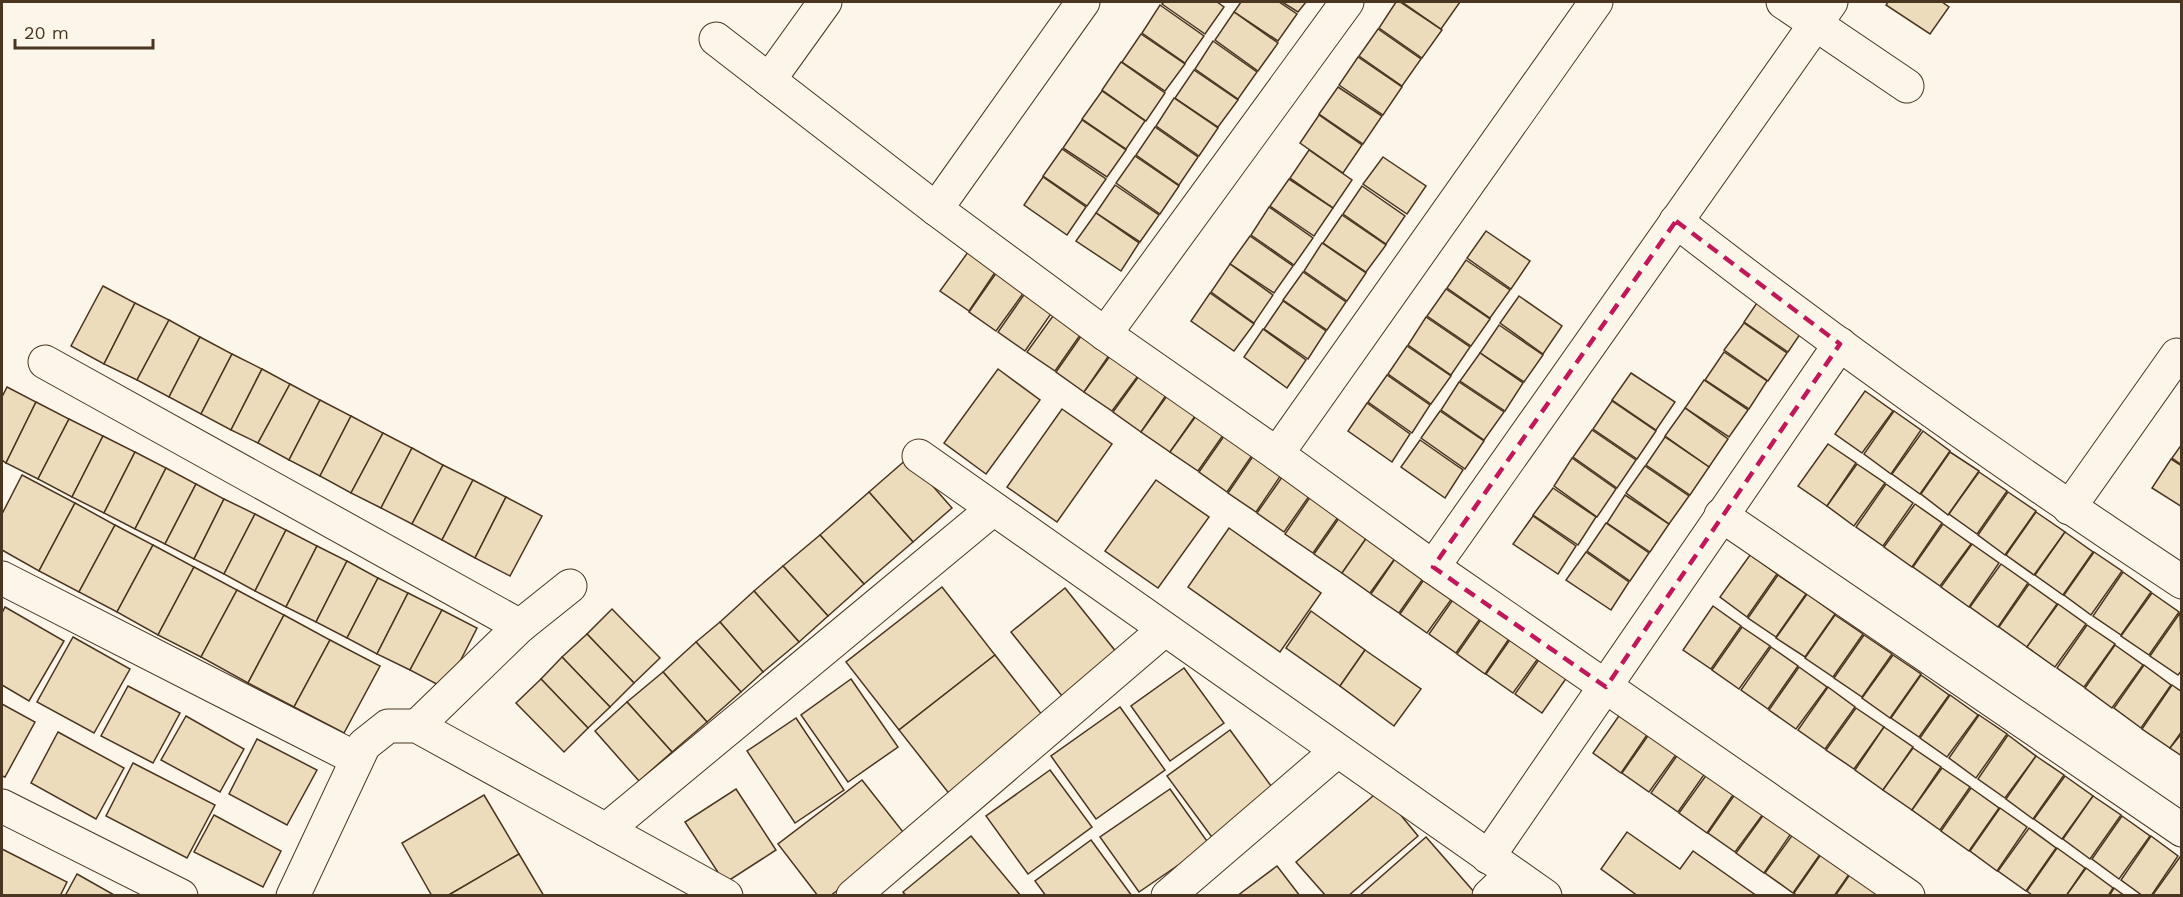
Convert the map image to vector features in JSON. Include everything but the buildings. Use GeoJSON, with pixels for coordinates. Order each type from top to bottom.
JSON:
{"type":"FeatureCollection","features":[{"type":"Feature","properties":{"kind":"street"},"geometry":{"type":"LineString","coordinates":[[768,80],[825,2]]}},
{"type":"Feature","properties":{"kind":"street"},"geometry":{"type":"LineString","coordinates":[[936,209],[1083,2]]}},
{"type":"Feature","properties":{"kind":"street"},"geometry":{"type":"LineString","coordinates":[[1106,334],[1347,2]]}},
{"type":"Feature","properties":{"kind":"street"},"geometry":{"type":"LineString","coordinates":[[1277,454],[1596,2]]}},
{"type":"Feature","properties":{"kind":"street"},"geometry":{"type":"LineString","coordinates":[[1783,2],[1823,13],[1907,86]]}},
{"type":"Feature","properties":{"kind":"street"},"geometry":{"type":"LineString","coordinates":[[1433,567],[1823,13]]}},
{"type":"Feature","properties":{"kind":"street"},"geometry":{"type":"LineString","coordinates":[[716,39],[936,209],[1106,334],[1433,567],[1908,896]]}},
{"type":"Feature","properties":{"kind":"street"},"geometry":{"type":"LineString","coordinates":[[1676,221],[1745,275],[2069,508],[2181,582]]}},
{"type":"Feature","properties":{"kind":"street"},"geometry":{"type":"LineString","coordinates":[[1496,876],[1605,687],[1840,344]]}},
{"type":"Feature","properties":{"kind":"street"},"geometry":{"type":"LineString","coordinates":[[2069,508],[2177,355]]}},
{"type":"Feature","properties":{"kind":"street"},"geometry":{"type":"LineString","coordinates":[[45,362],[520,626]]}},
{"type":"Feature","properties":{"kind":"street"},"geometry":{"type":"LineString","coordinates":[[919,456],[1337,751],[1496,876],[1545,896]]}},
{"type":"Feature","properties":{"kind":"street"},"geometry":{"type":"LineString","coordinates":[[606,830],[993,509]]}},
{"type":"Feature","properties":{"kind":"street"},"geometry":{"type":"LineString","coordinates":[[1721,515],[2181,830]]}},
{"type":"Feature","properties":{"kind":"street"},"geometry":{"type":"LineString","coordinates":[[2,578],[357,759]]}},
{"type":"Feature","properties":{"kind":"street"},"geometry":{"type":"LineString","coordinates":[[417,726],[520,626],[570,586]]}},
{"type":"Feature","properties":{"kind":"street"},"geometry":{"type":"LineString","coordinates":[[853,896],[1164,630]]}},
{"type":"Feature","properties":{"kind":"street"},"geometry":{"type":"LineString","coordinates":[[293,896],[364,745],[388,726],[417,726],[726,896]]}},
{"type":"Feature","properties":{"kind":"street"},"geometry":{"type":"LineString","coordinates":[[1168,896],[1337,751]]}},
{"type":"Feature","properties":{"kind":"street"},"geometry":{"type":"LineString","coordinates":[[2,806],[181,896]]}},
{"type":"Feature","properties":{"kind":"highlighted area"},"geometry":{"type":"Polygon","coordinates":[[[1676,221],[1840,344],[1606,687],[1433,567],[1676,221]]]}}]}
